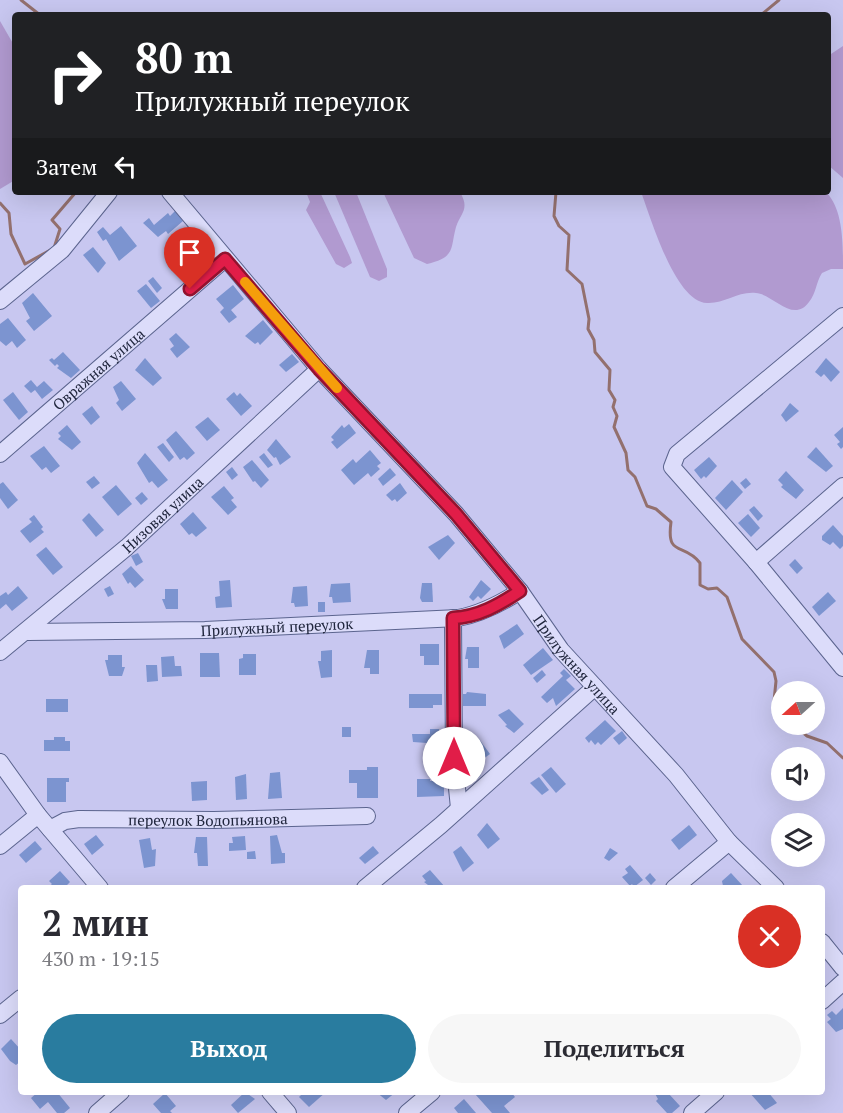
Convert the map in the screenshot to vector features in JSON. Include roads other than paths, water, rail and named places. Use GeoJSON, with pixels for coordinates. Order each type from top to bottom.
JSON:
{"type":"FeatureCollection","features":[{"type":"Feature","properties":{"kind":"street"},"geometry":{"type":"LineString","coordinates":[[0,301],[62,249],[107,195]]}},
{"type":"Feature","properties":{"kind":"street","name":"Прилужная улица"},"geometry":{"type":"LineString","coordinates":[[172,195],[319,369],[441,498],[520,591],[561,651],[676,775],[729,842],[773,885]]}},
{"type":"Feature","properties":{"kind":"street","name":"Овражная улица"},"geometry":{"type":"LineString","coordinates":[[0,454],[225,259]]}},
{"type":"Feature","properties":{"kind":"street"},"geometry":{"type":"LineString","coordinates":[[843,316],[673,460],[672,467],[756,562],[843,668]]}},
{"type":"Feature","properties":{"kind":"street","name":"Низовая улица"},"geometry":{"type":"LineString","coordinates":[[0,652],[28,632],[48,611],[127,547],[319,369]]}},
{"type":"Feature","properties":{"kind":"street"},"geometry":{"type":"LineString","coordinates":[[756,562],[843,486]]}},
{"type":"Feature","properties":{"kind":"street","name":"Прилужный переулок"},"geometry":{"type":"LineString","coordinates":[[28,632],[205,630],[453,618],[474,615],[501,604],[520,591]]}},
{"type":"Feature","properties":{"kind":"street"},"geometry":{"type":"LineString","coordinates":[[453,618],[454,758],[459,808]]}},
{"type":"Feature","properties":{"kind":"street"},"geometry":{"type":"LineString","coordinates":[[369,885],[595,687]]}},
{"type":"Feature","properties":{"kind":"street"},"geometry":{"type":"LineString","coordinates":[[0,762],[38,815],[97,885]]}},
{"type":"Feature","properties":{"kind":"street"},"geometry":{"type":"LineString","coordinates":[[0,846],[38,815]]}},
{"type":"Feature","properties":{"kind":"street","name":"переулок Водопьянова"},"geometry":{"type":"LineString","coordinates":[[50,829],[65,821],[79,819],[214,820],[367,816]]}},
{"type":"Feature","properties":{"kind":"street"},"geometry":{"type":"LineString","coordinates":[[678,885],[729,842]]}},
{"type":"Feature","properties":{"kind":"street"},"geometry":{"type":"LineString","coordinates":[[825,946],[843,968]]}},
{"type":"Feature","properties":{"kind":"street"},"geometry":{"type":"LineString","coordinates":[[825,998],[843,982]]}},
{"type":"Feature","properties":{"kind":"street"},"geometry":{"type":"LineString","coordinates":[[0,1015],[18,1000]]}},
{"type":"Feature","properties":{"kind":"street"},"geometry":{"type":"LineString","coordinates":[[97,1113],[118,1095]]}},
{"type":"Feature","properties":{"kind":"street"},"geometry":{"type":"LineString","coordinates":[[273,1095],[288,1113]]}},
{"type":"Feature","properties":{"kind":"street"},"geometry":{"type":"LineString","coordinates":[[407,1113],[428,1095]]}},
{"type":"Feature","properties":{"kind":"street"},"geometry":{"type":"LineString","coordinates":[[692,1113],[713,1095]]}},
{"type":"Feature","properties":{"kind":"waterway"},"geometry":{"type":"LineString","coordinates":[[21,0],[36,12]]}},
{"type":"Feature","properties":{"kind":"waterway"},"geometry":{"type":"LineString","coordinates":[[765,12],[779,0]]}},
{"type":"Feature","properties":{"kind":"waterway"},"geometry":{"type":"LineString","coordinates":[[0,203],[9,213],[11,234],[25,264],[54,248],[60,229],[52,220],[73,195]]}},
{"type":"Feature","properties":{"kind":"waterway"},"geometry":{"type":"LineString","coordinates":[[556,195],[554,216],[559,226],[569,235],[567,270],[582,284],[589,319],[588,329],[594,340],[595,352],[610,370],[609,390],[615,400],[613,407],[617,416],[614,427],[626,453],[628,470],[635,477],[647,506],[656,509],[671,522],[671,541],[674,545],[700,563],[700,585],[708,589],[717,588],[727,597],[742,639],[774,672],[776,681]]}},
{"type":"Feature","properties":{"kind":"waterway"},"geometry":{"type":"LineString","coordinates":[[806,735],[827,743],[843,758]]}}]}
